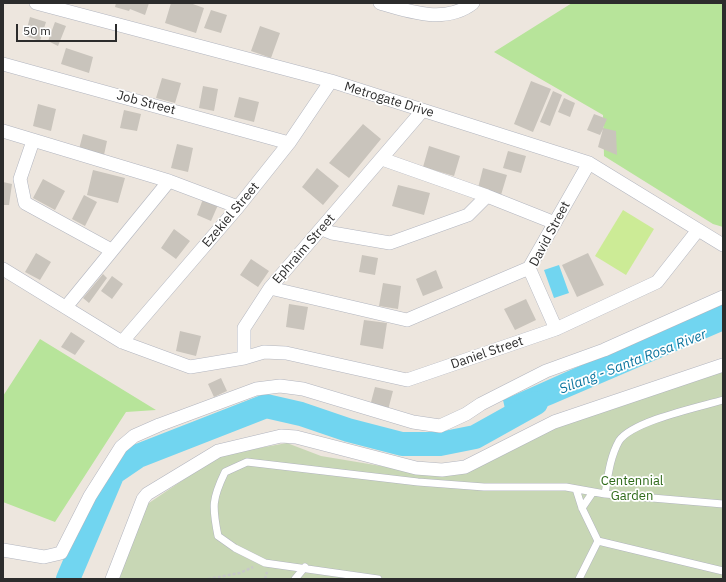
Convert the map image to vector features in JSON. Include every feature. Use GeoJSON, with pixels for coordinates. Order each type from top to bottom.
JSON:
{"type":"FeatureCollection","features":[{"type":"Feature","properties":{"kind":"street"},"geometry":{"type":"LineString","coordinates":[[380,3],[433,16],[464,10],[473,3]]}},
{"type":"Feature","properties":{"kind":"street","name":"Metrogate Drive"},"geometry":{"type":"LineString","coordinates":[[40,4],[331,82],[589,163],[723,245]]}},
{"type":"Feature","properties":{"kind":"street","name":"Job Street"},"geometry":{"type":"LineString","coordinates":[[3,64],[289,143]]}},
{"type":"Feature","properties":{"kind":"street","name":"Ezekiel Street"},"geometry":{"type":"LineString","coordinates":[[122,342],[238,207],[289,143],[331,82]]}},
{"type":"Feature","properties":{"kind":"street","name":"Ephraim Street"},"geometry":{"type":"LineString","coordinates":[[244,358],[244,328],[270,288],[424,110]]}},
{"type":"Feature","properties":{"kind":"street"},"geometry":{"type":"LineString","coordinates":[[3,131],[169,181],[238,207]]}},
{"type":"Feature","properties":{"kind":"street"},"geometry":{"type":"LineString","coordinates":[[33,141],[20,179],[25,202],[111,250]]}},
{"type":"Feature","properties":{"kind":"street"},"geometry":{"type":"LineString","coordinates":[[382,159],[487,196],[555,223]]}},
{"type":"Feature","properties":{"kind":"street","name":"David Street"},"geometry":{"type":"LineString","coordinates":[[556,329],[529,268],[589,163]]}},
{"type":"Feature","properties":{"kind":"street"},"geometry":{"type":"LineString","coordinates":[[66,307],[111,250],[169,181]]}},
{"type":"Feature","properties":{"kind":"street"},"geometry":{"type":"LineString","coordinates":[[322,229],[390,243],[468,216],[487,196]]}},
{"type":"Feature","properties":{"kind":"street","name":"Daniel Street"},"geometry":{"type":"LineString","coordinates":[[244,358],[264,352],[286,353],[407,380],[556,329],[657,282],[698,230]]}},
{"type":"Feature","properties":{"kind":"street"},"geometry":{"type":"LineString","coordinates":[[270,288],[407,320],[529,268]]}},
{"type":"Feature","properties":{"kind":"street"},"geometry":{"type":"LineString","coordinates":[[3,269],[122,342],[190,366],[244,358]]}},
{"type":"Feature","properties":{"kind":"street"},"geometry":{"type":"LineString","coordinates":[[3,550],[44,557],[61,552],[90,496],[121,447],[134,436],[159,425],[256,389],[280,386],[303,389],[413,422],[440,426],[466,414],[481,404],[546,371],[604,350],[723,297]]}},
{"type":"Feature","properties":{"kind":"street"},"geometry":{"type":"LineString","coordinates":[[112,579],[143,500],[147,494],[218,451],[281,436],[302,438],[416,468],[442,470],[465,467],[554,422],[723,365]]}},
{"type":"Feature","properties":{"kind":"lane"},"geometry":{"type":"LineString","coordinates":[[605,494],[610,464],[620,440],[643,423],[723,400]]}},
{"type":"Feature","properties":{"kind":"lane"},"geometry":{"type":"LineString","coordinates":[[378,579],[305,567],[265,563],[235,548],[218,536],[214,515],[215,493],[225,472],[248,462],[418,482],[484,487],[566,487],[605,494],[723,504]]}},
{"type":"Feature","properties":{"kind":"lane"},"geometry":{"type":"LineString","coordinates":[[576,489],[582,508],[598,541]]}},
{"type":"Feature","properties":{"kind":"lane"},"geometry":{"type":"LineString","coordinates":[[582,508],[593,492]]}},
{"type":"Feature","properties":{"kind":"lane"},"geometry":{"type":"LineString","coordinates":[[598,541],[723,571]]}},
{"type":"Feature","properties":{"kind":"lane"},"geometry":{"type":"LineString","coordinates":[[579,579],[598,541]]}},
{"type":"Feature","properties":{"kind":"lane"},"geometry":{"type":"LineString","coordinates":[[295,579],[305,567]]}},
{"type":"Feature","properties":{"kind":"path"},"geometry":{"type":"LineString","coordinates":[[208,579],[240,573],[265,563]]}},
{"type":"Feature","properties":{"kind":"green space"},"geometry":{"type":"Polygon","coordinates":[[[572,3],[723,3],[723,227],[713,224],[604,156],[603,115],[494,52],[572,3]]]}},
{"type":"Feature","properties":{"kind":"green space"},"geometry":{"type":"Polygon","coordinates":[[[623,210],[654,229],[626,275],[595,256],[623,210]]]}},
{"type":"Feature","properties":{"kind":"green space"},"geometry":{"type":"Polygon","coordinates":[[[40,339],[156,410],[126,412],[55,522],[3,502],[3,396],[40,339]]]}},
{"type":"Feature","properties":{"kind":"green space","name":"Centennial Garden"},"geometry":{"type":"Polygon","coordinates":[[[723,368],[723,579],[117,579],[146,505],[220,455],[287,443],[321,456],[417,472],[466,470],[554,418],[723,368]]]}},
{"type":"Feature","properties":{"kind":"water"},"geometry":{"type":"Polygon","coordinates":[[[559,265],[569,293],[554,298],[544,270],[559,265]]]}},
{"type":"Feature","properties":{"kind":"water"},"geometry":{"type":"Polygon","coordinates":[[[723,302],[723,331],[508,422],[503,400],[723,302]]]}},
{"type":"Feature","properties":{"kind":"building"},"geometry":{"type":"Polygon","coordinates":[[[116,3],[149,3],[145,15],[130,9],[129,11],[115,7],[116,3]]]}},
{"type":"Feature","properties":{"kind":"building"},"geometry":{"type":"Polygon","coordinates":[[[171,3],[190,3],[204,8],[196,33],[165,23],[171,3]]]}},
{"type":"Feature","properties":{"kind":"building"},"geometry":{"type":"Polygon","coordinates":[[[211,10],[227,15],[221,33],[204,28],[211,10]]]}},
{"type":"Feature","properties":{"kind":"building"},"geometry":{"type":"Polygon","coordinates":[[[30,17],[46,22],[40,41],[25,36],[30,17]]]}},
{"type":"Feature","properties":{"kind":"building"},"geometry":{"type":"Polygon","coordinates":[[[55,22],[66,26],[58,46],[48,41],[55,22]]]}},
{"type":"Feature","properties":{"kind":"building"},"geometry":{"type":"Polygon","coordinates":[[[260,26],[280,33],[271,58],[251,51],[260,26]]]}},
{"type":"Feature","properties":{"kind":"building"},"geometry":{"type":"Polygon","coordinates":[[[66,48],[93,57],[89,73],[61,64],[66,48]]]}},
{"type":"Feature","properties":{"kind":"building"},"geometry":{"type":"Polygon","coordinates":[[[162,78],[181,83],[175,103],[156,98],[162,78]]]}},
{"type":"Feature","properties":{"kind":"building"},"geometry":{"type":"Polygon","coordinates":[[[531,81],[551,89],[533,132],[514,124],[531,81]]]}},
{"type":"Feature","properties":{"kind":"building"},"geometry":{"type":"Polygon","coordinates":[[[203,86],[218,89],[214,111],[199,108],[203,86]]]}},
{"type":"Feature","properties":{"kind":"building"},"geometry":{"type":"Polygon","coordinates":[[[553,91],[562,95],[550,126],[540,122],[553,91]]]}},
{"type":"Feature","properties":{"kind":"building"},"geometry":{"type":"Polygon","coordinates":[[[239,97],[259,102],[254,122],[234,117],[239,97]]]}},
{"type":"Feature","properties":{"kind":"building"},"geometry":{"type":"Polygon","coordinates":[[[564,98],[575,103],[570,117],[558,112],[564,98]]]}},
{"type":"Feature","properties":{"kind":"building"},"geometry":{"type":"Polygon","coordinates":[[[38,104],[56,109],[51,131],[33,126],[38,104]]]}},
{"type":"Feature","properties":{"kind":"building"},"geometry":{"type":"Polygon","coordinates":[[[124,110],[141,114],[137,131],[120,128],[124,110]]]}},
{"type":"Feature","properties":{"kind":"building"},"geometry":{"type":"Polygon","coordinates":[[[594,114],[607,119],[603,128],[616,131],[617,155],[598,147],[603,129],[600,135],[587,130],[594,114]]]}},
{"type":"Feature","properties":{"kind":"building"},"geometry":{"type":"Polygon","coordinates":[[[363,124],[381,139],[349,178],[329,163],[363,124]]]}},
{"type":"Feature","properties":{"kind":"building"},"geometry":{"type":"Polygon","coordinates":[[[83,134],[107,141],[104,155],[79,149],[83,134]]]}},
{"type":"Feature","properties":{"kind":"building"},"geometry":{"type":"Polygon","coordinates":[[[177,144],[193,148],[188,172],[171,168],[177,144]]]}},
{"type":"Feature","properties":{"kind":"building"},"geometry":{"type":"Polygon","coordinates":[[[429,146],[460,156],[454,176],[423,167],[429,146]]]}},
{"type":"Feature","properties":{"kind":"building"},"geometry":{"type":"Polygon","coordinates":[[[508,151],[526,156],[521,173],[503,168],[508,151]]]}},
{"type":"Feature","properties":{"kind":"building"},"geometry":{"type":"Polygon","coordinates":[[[317,168],[339,186],[323,205],[302,187],[317,168]]]}},
{"type":"Feature","properties":{"kind":"building"},"geometry":{"type":"Polygon","coordinates":[[[483,168],[507,175],[501,195],[478,188],[483,168]]]}},
{"type":"Feature","properties":{"kind":"building"},"geometry":{"type":"Polygon","coordinates":[[[93,170],[125,178],[118,203],[87,195],[93,170]]]}},
{"type":"Feature","properties":{"kind":"building"},"geometry":{"type":"Polygon","coordinates":[[[43,179],[65,191],[55,210],[33,198],[43,179]]]}},
{"type":"Feature","properties":{"kind":"building"},"geometry":{"type":"Polygon","coordinates":[[[3,182],[12,184],[9,205],[3,205],[3,182]]]}},
{"type":"Feature","properties":{"kind":"building"},"geometry":{"type":"Polygon","coordinates":[[[398,185],[430,193],[424,215],[392,206],[398,185]]]}},
{"type":"Feature","properties":{"kind":"building"},"geometry":{"type":"Polygon","coordinates":[[[84,195],[97,202],[85,226],[72,219],[84,195]]]}},
{"type":"Feature","properties":{"kind":"building"},"geometry":{"type":"Polygon","coordinates":[[[203,199],[218,205],[211,221],[197,215],[203,199]]]}},
{"type":"Feature","properties":{"kind":"building"},"geometry":{"type":"Polygon","coordinates":[[[174,229],[190,241],[176,259],[161,248],[174,229]]]}},
{"type":"Feature","properties":{"kind":"building"},"geometry":{"type":"Polygon","coordinates":[[[36,253],[51,262],[40,280],[25,272],[36,253]]]}},
{"type":"Feature","properties":{"kind":"building"},"geometry":{"type":"Polygon","coordinates":[[[588,253],[604,285],[577,297],[562,265],[588,253]]]}},
{"type":"Feature","properties":{"kind":"building"},"geometry":{"type":"Polygon","coordinates":[[[362,255],[378,258],[375,275],[359,272],[362,255]]]}},
{"type":"Feature","properties":{"kind":"building"},"geometry":{"type":"Polygon","coordinates":[[[251,259],[269,271],[258,287],[240,275],[251,259]]]}},
{"type":"Feature","properties":{"kind":"building"},"geometry":{"type":"Polygon","coordinates":[[[436,270],[443,288],[423,296],[416,279],[436,270]]]}},
{"type":"Feature","properties":{"kind":"building"},"geometry":{"type":"Polygon","coordinates":[[[103,274],[107,278],[89,303],[83,298],[103,274]]]}},
{"type":"Feature","properties":{"kind":"building"},"geometry":{"type":"Polygon","coordinates":[[[112,276],[123,284],[112,299],[101,291],[112,276]]]}},
{"type":"Feature","properties":{"kind":"building"},"geometry":{"type":"Polygon","coordinates":[[[383,283],[401,286],[398,309],[379,306],[383,283]]]}},
{"type":"Feature","properties":{"kind":"building"},"geometry":{"type":"Polygon","coordinates":[[[526,299],[536,320],[515,330],[504,309],[526,299]]]}},
{"type":"Feature","properties":{"kind":"building"},"geometry":{"type":"Polygon","coordinates":[[[289,304],[308,307],[304,330],[286,327],[289,304]]]}},
{"type":"Feature","properties":{"kind":"building"},"geometry":{"type":"Polygon","coordinates":[[[364,320],[387,323],[383,349],[360,345],[364,320]]]}},
{"type":"Feature","properties":{"kind":"building"},"geometry":{"type":"Polygon","coordinates":[[[180,331],[201,336],[196,356],[176,351],[180,331]]]}},
{"type":"Feature","properties":{"kind":"building"},"geometry":{"type":"Polygon","coordinates":[[[71,332],[85,341],[75,355],[61,347],[71,332]]]}},
{"type":"Feature","properties":{"kind":"building"},"geometry":{"type":"Polygon","coordinates":[[[221,378],[227,391],[214,397],[208,384],[221,378]]]}},
{"type":"Feature","properties":{"kind":"building"},"geometry":{"type":"Polygon","coordinates":[[[375,387],[393,391],[388,410],[370,406],[375,387]]]}},
{"type":"Feature","properties":{"kind":"waterway","name":"Silang - Santa Rosa River"},"geometry":{"type":"LineString","coordinates":[[68,579],[113,473],[138,456],[266,406],[301,414],[348,430],[402,444],[440,444],[475,437],[536,403]]}}]}
